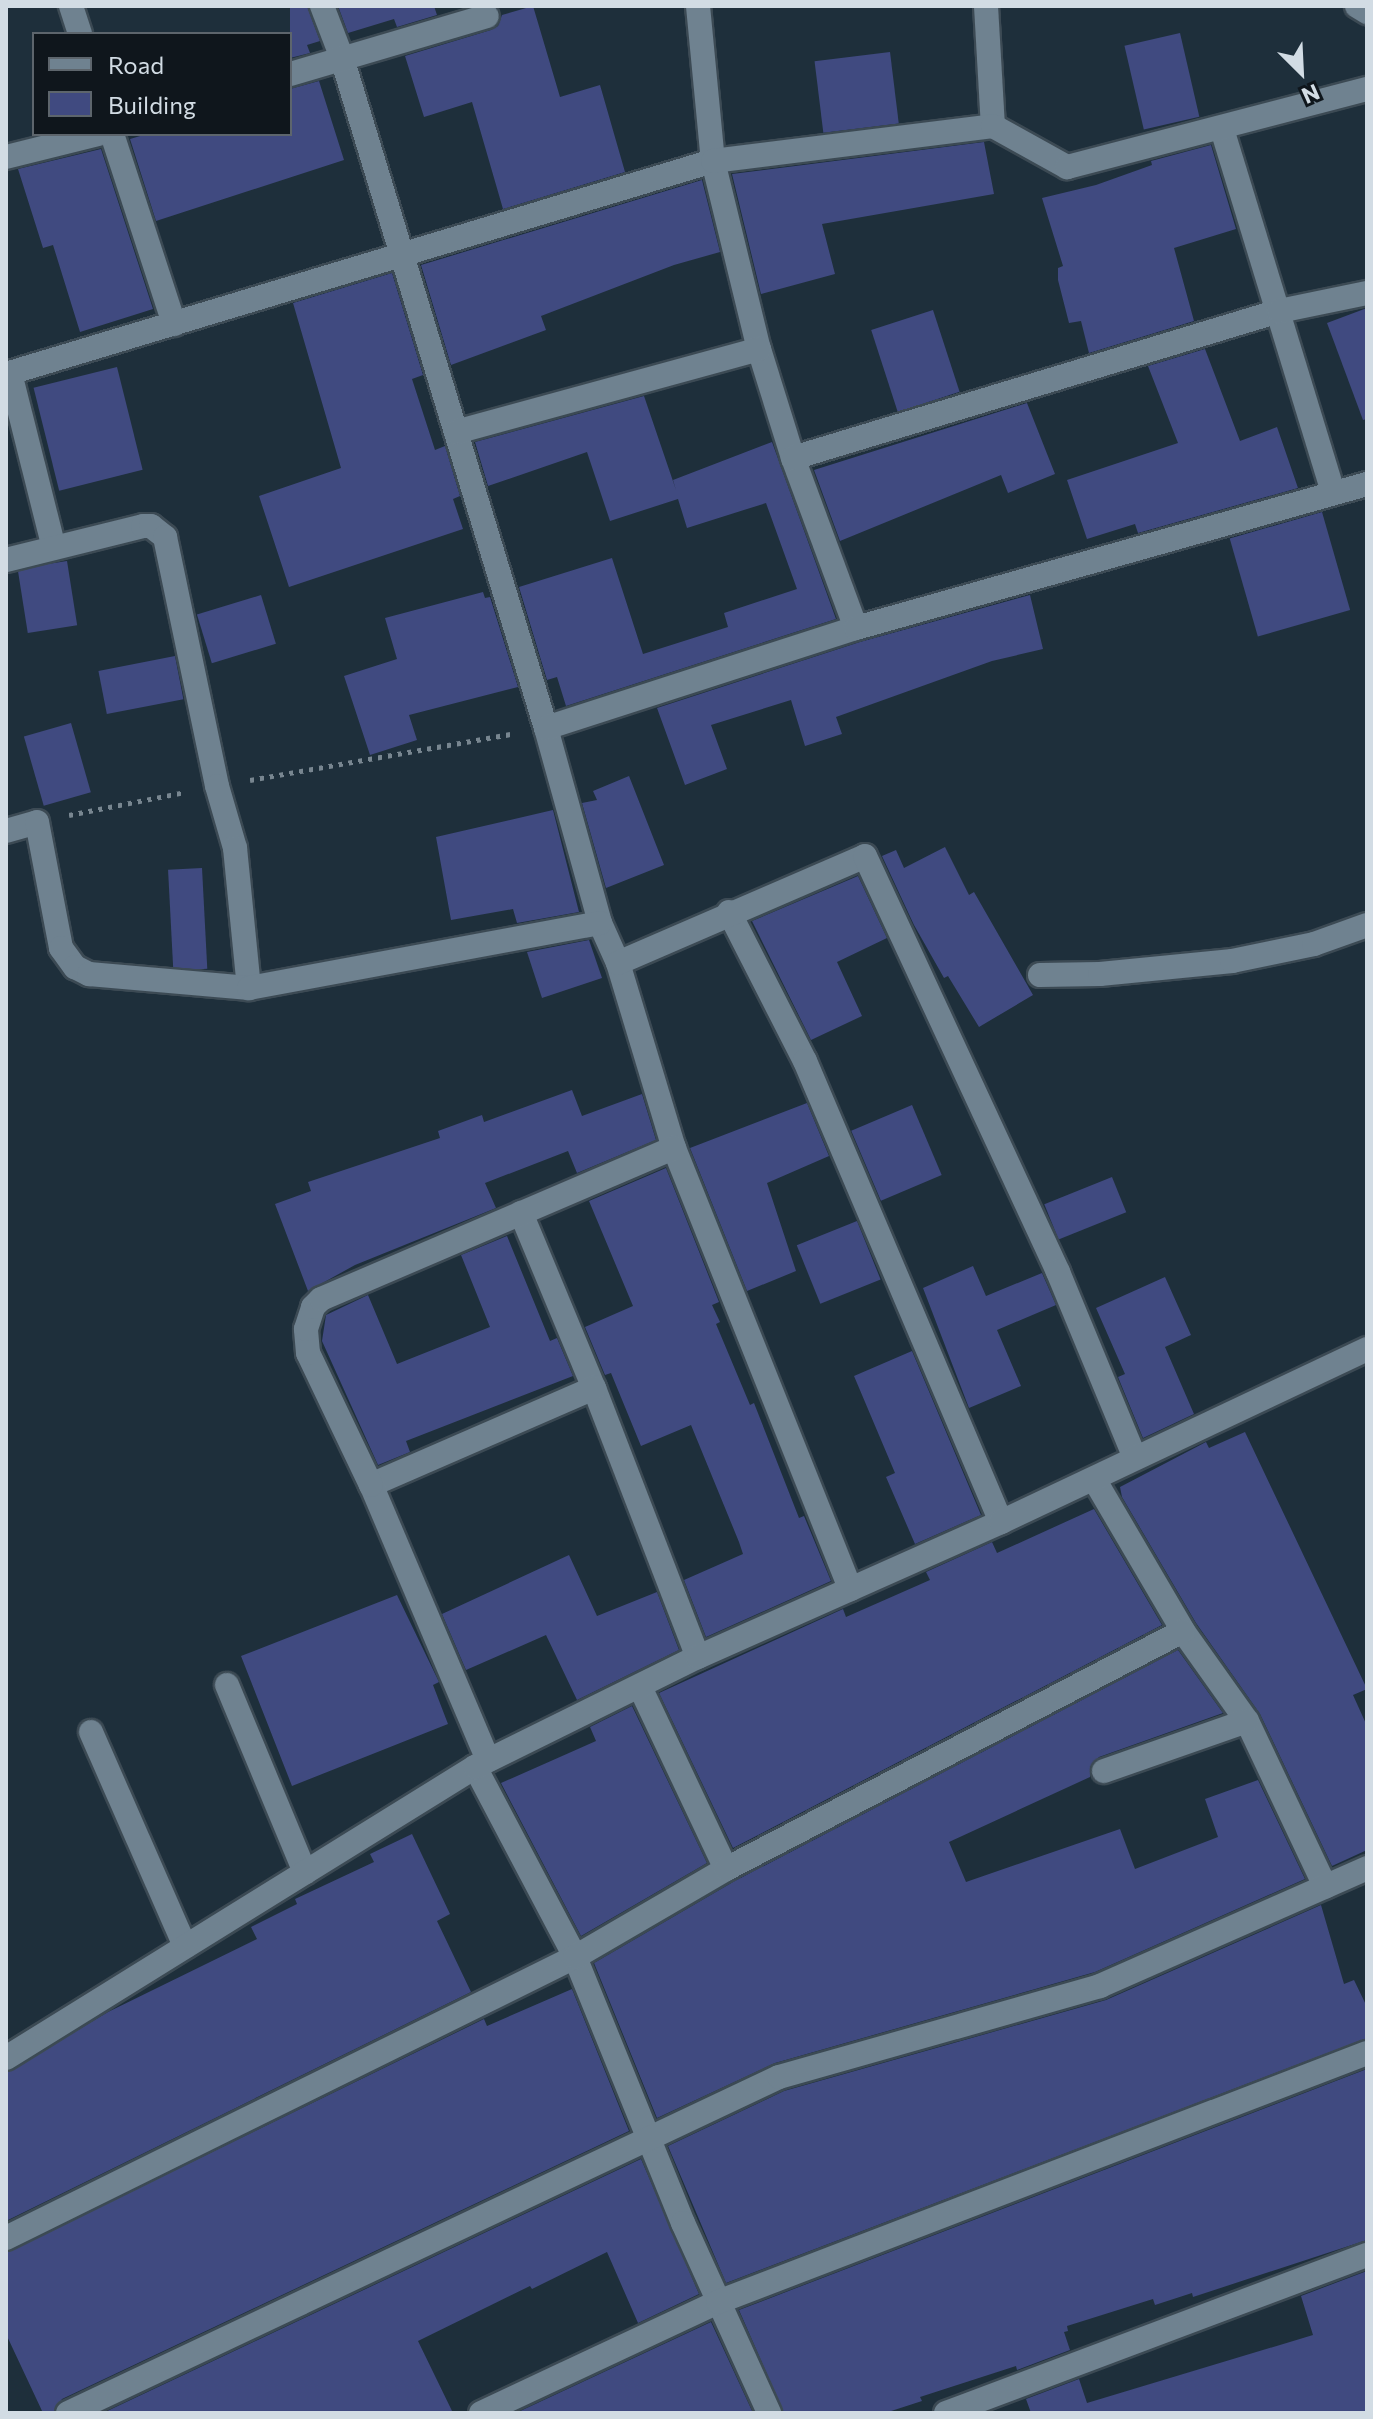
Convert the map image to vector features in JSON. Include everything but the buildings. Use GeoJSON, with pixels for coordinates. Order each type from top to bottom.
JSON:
{"type":"FeatureCollection","features":[{"type":"Feature","properties":{"kind":"street"},"geometry":{"type":"LineString","coordinates":[[71,6],[79,32]]}},
{"type":"Feature","properties":{"kind":"street"},"geometry":{"type":"LineString","coordinates":[[322,6],[342,58],[546,728],[600,923],[618,963],[674,1148],[850,1589]]}},
{"type":"Feature","properties":{"kind":"street"},"geometry":{"type":"LineString","coordinates":[[698,6],[713,161],[759,349],[793,458],[856,628]]}},
{"type":"Feature","properties":{"kind":"street"},"geometry":{"type":"LineString","coordinates":[[986,6],[993,126]]}},
{"type":"Feature","properties":{"kind":"street"},"geometry":{"type":"LineString","coordinates":[[1357,6],[1367,12]]}},
{"type":"Feature","properties":{"kind":"street"},"geometry":{"type":"LineString","coordinates":[[292,73],[487,16]]}},
{"type":"Feature","properties":{"kind":"street"},"geometry":{"type":"LineString","coordinates":[[54,548],[8,374],[713,161],[993,126],[1067,167],[1367,89]]}},
{"type":"Feature","properties":{"kind":"street"},"geometry":{"type":"LineString","coordinates":[[1222,129],[1333,492]]}},
{"type":"Feature","properties":{"kind":"street"},"geometry":{"type":"LineString","coordinates":[[6,157],[90,136]]}},
{"type":"Feature","properties":{"kind":"street"},"geometry":{"type":"LineString","coordinates":[[113,136],[174,324]]}},
{"type":"Feature","properties":{"kind":"street"},"geometry":{"type":"LineString","coordinates":[[793,458],[1279,311],[1367,293]]}},
{"type":"Feature","properties":{"kind":"street"},"geometry":{"type":"LineString","coordinates":[[456,432],[759,349]]}},
{"type":"Feature","properties":{"kind":"street"},"geometry":{"type":"LineString","coordinates":[[546,728],[856,628],[1367,484]]}},
{"type":"Feature","properties":{"kind":"street"},"geometry":{"type":"LineString","coordinates":[[6,560],[143,526],[151,526],[165,537],[217,786],[235,848],[249,988]]}},
{"type":"Feature","properties":{"kind":"street"},"geometry":{"type":"LineString","coordinates":[[6,831],[37,822],[61,948],[75,967],[89,974],[249,988],[600,923]]}},
{"type":"Feature","properties":{"kind":"street"},"geometry":{"type":"LineString","coordinates":[[618,963],[729,912],[865,856],[1058,1272],[1135,1458]]}},
{"type":"Feature","properties":{"kind":"street"},"geometry":{"type":"LineString","coordinates":[[729,912],[805,1061],[1001,1522]]}},
{"type":"Feature","properties":{"kind":"street"},"geometry":{"type":"LineString","coordinates":[[1040,975],[1100,974],[1232,961],[1314,944],[1367,925]]}},
{"type":"Feature","properties":{"kind":"street"},"geometry":{"type":"LineString","coordinates":[[674,1148],[321,1299],[313,1307],[306,1329],[308,1353],[371,1485],[481,1763],[575,1957],[718,2302],[769,2413]]}},
{"type":"Feature","properties":{"kind":"street"},"geometry":{"type":"LineString","coordinates":[[521,1213],[594,1388],[698,1657]]}},
{"type":"Feature","properties":{"kind":"street"},"geometry":{"type":"LineString","coordinates":[[6,2058],[481,1763],[698,1657],[1001,1522],[1367,1349]]}},
{"type":"Feature","properties":{"kind":"street"},"geometry":{"type":"LineString","coordinates":[[371,1485],[594,1388]]}},
{"type":"Feature","properties":{"kind":"street"},"geometry":{"type":"LineString","coordinates":[[1094,1479],[1183,1631],[1247,1721],[1325,1886]]}},
{"type":"Feature","properties":{"kind":"street"},"geometry":{"type":"LineString","coordinates":[[6,2238],[575,1957],[726,1869],[1183,1631]]}},
{"type":"Feature","properties":{"kind":"street"},"geometry":{"type":"LineString","coordinates":[[227,1685],[305,1872]]}},
{"type":"Feature","properties":{"kind":"street"},"geometry":{"type":"LineString","coordinates":[[640,1687],[726,1869]]}},
{"type":"Feature","properties":{"kind":"street"},"geometry":{"type":"LineString","coordinates":[[1104,1771],[1247,1721]]}},
{"type":"Feature","properties":{"kind":"street"},"geometry":{"type":"LineString","coordinates":[[91,1732],[185,1946]]}},
{"type":"Feature","properties":{"kind":"street"},"geometry":{"type":"LineString","coordinates":[[68,2413],[779,2077],[1100,1986],[1367,1868]]}},
{"type":"Feature","properties":{"kind":"street"},"geometry":{"type":"LineString","coordinates":[[481,2413],[718,2302],[1367,2053]]}},
{"type":"Feature","properties":{"kind":"street"},"geometry":{"type":"LineString","coordinates":[[946,2413],[998,2404],[1367,2255]]}},
{"type":"Feature","properties":{"kind":"path"},"geometry":{"type":"LineString","coordinates":[[37,822],[217,786],[546,728]]}}]}
